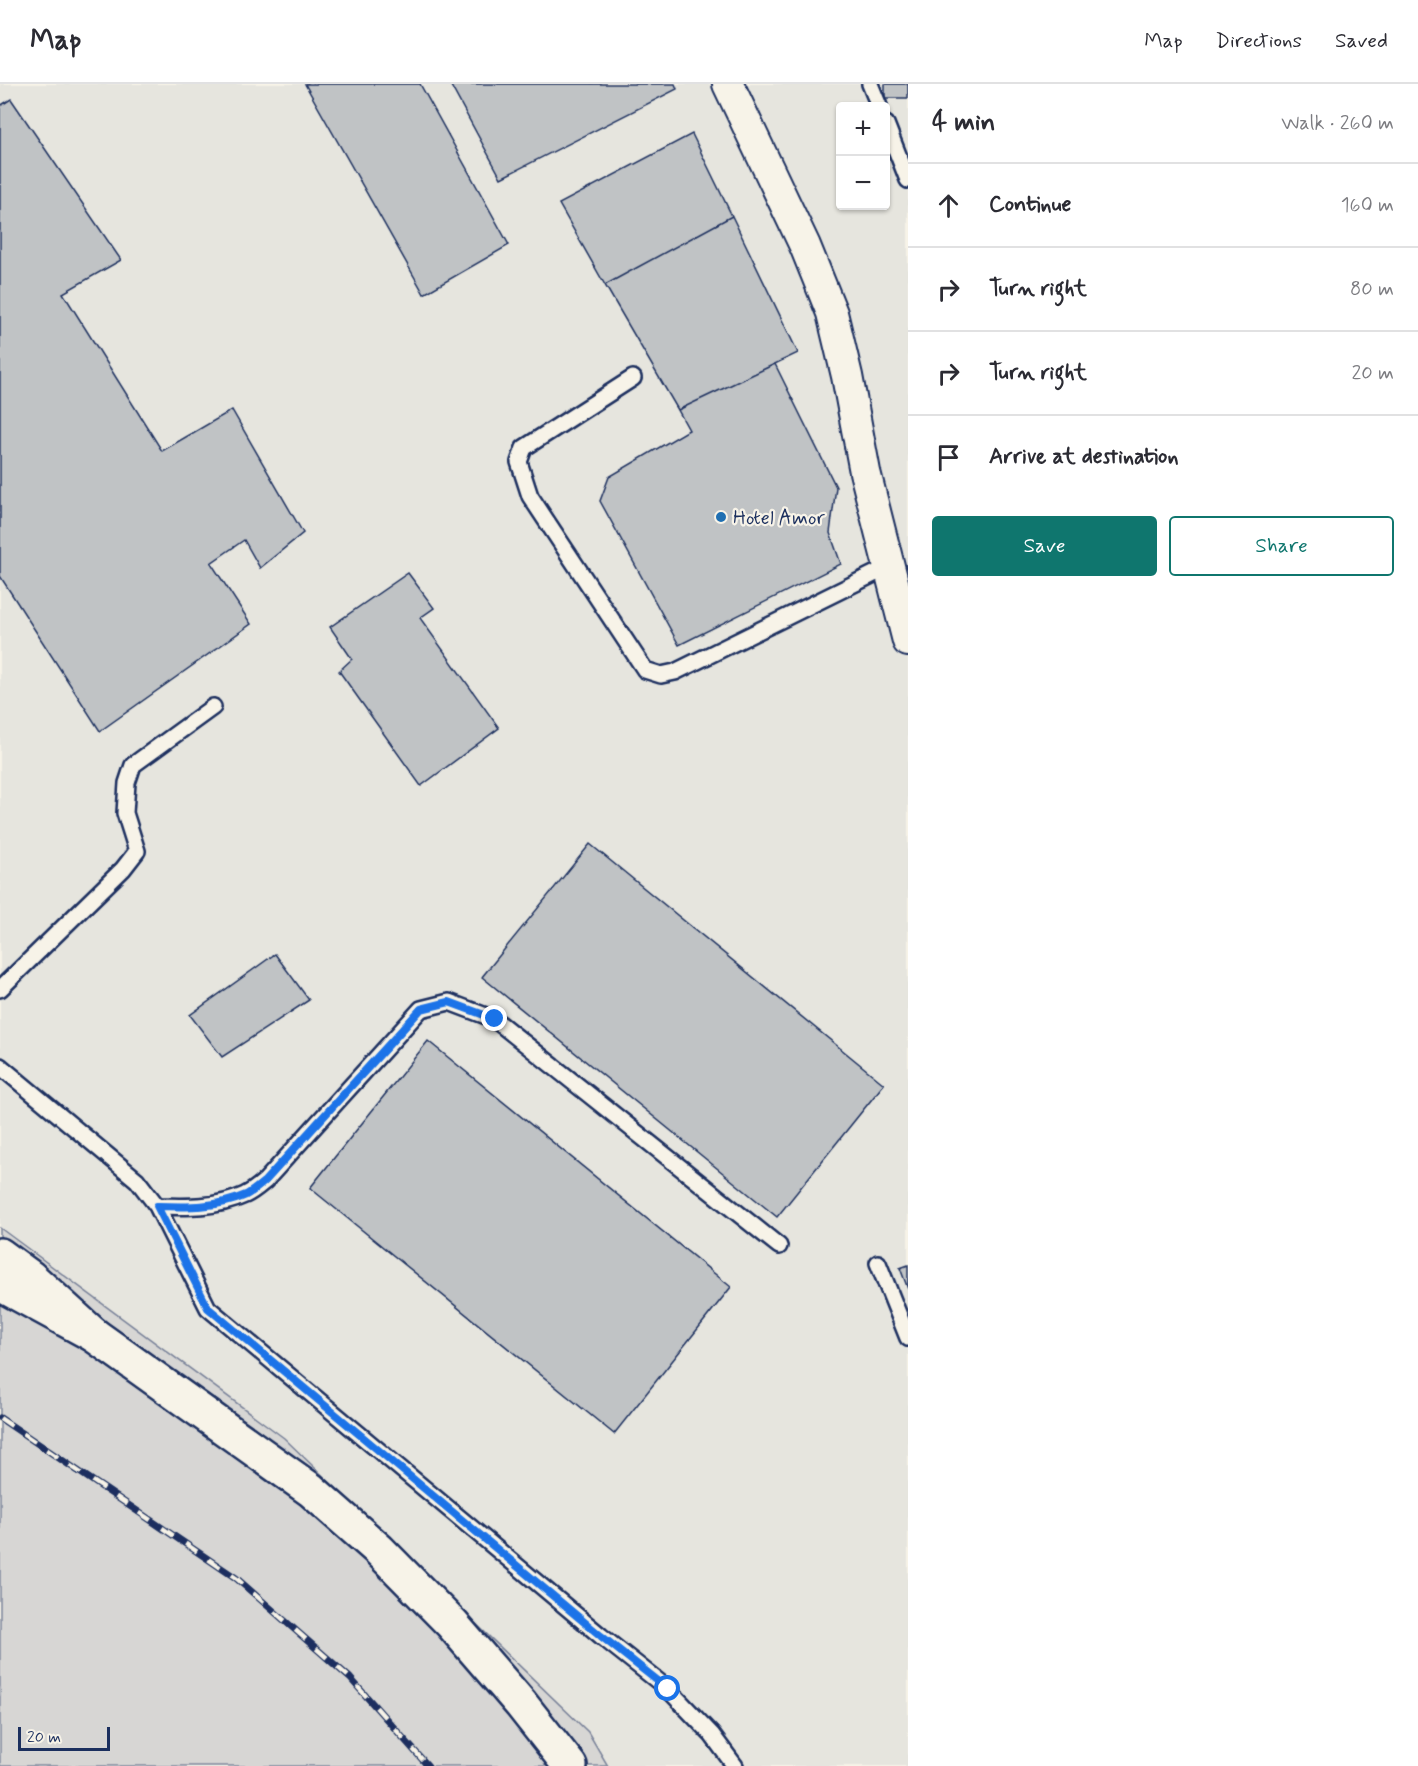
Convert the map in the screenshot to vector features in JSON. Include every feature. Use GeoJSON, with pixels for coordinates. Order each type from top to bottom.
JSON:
{"type":"FeatureCollection","features":[{"type":"Feature","properties":{"kind":"main road"},"geometry":{"type":"LineString","coordinates":[[0,1255],[30,1277],[94,1335],[311,1490],[380,1550],[452,1624],[521,1704],[570,1766]]}},
{"type":"Feature","properties":{"kind":"main road"},"geometry":{"type":"LineString","coordinates":[[0,1284],[94,1335]]}},
{"type":"Feature","properties":{"kind":"street"},"geometry":{"type":"LineString","coordinates":[[728,84],[805,246],[832,313],[847,376],[865,472],[908,642]]}},
{"type":"Feature","properties":{"kind":"lane"},"geometry":{"type":"LineString","coordinates":[[870,84],[877,102]]}},
{"type":"Feature","properties":{"kind":"lane"},"geometry":{"type":"LineString","coordinates":[[890,136],[908,180]]}},
{"type":"Feature","properties":{"kind":"lane"},"geometry":{"type":"LineString","coordinates":[[633,378],[524,448],[519,462],[530,495],[645,670],[662,675],[675,672],[888,567]]}},
{"type":"Feature","properties":{"kind":"lane"},"geometry":{"type":"LineString","coordinates":[[0,989],[123,869],[137,850],[125,813],[127,783],[133,765],[213,707]]}},
{"type":"Feature","properties":{"kind":"lane"},"geometry":{"type":"LineString","coordinates":[[157,1206],[193,1207],[223,1203],[247,1195],[265,1181],[421,1009],[449,1002],[495,1019],[779,1246]]}},
{"type":"Feature","properties":{"kind":"lane"},"geometry":{"type":"LineString","coordinates":[[0,1066],[137,1180],[157,1206],[208,1308],[601,1636],[668,1689],[712,1735],[735,1766]]}},
{"type":"Feature","properties":{"kind":"lane"},"geometry":{"type":"LineString","coordinates":[[878,1263],[908,1338]]}},
{"type":"Feature","properties":{"kind":"shaded area"},"geometry":{"type":"Polygon","coordinates":[[[0,84],[908,84],[908,1766],[608,1766],[588,1732],[284,1438],[0,1228],[0,84]]]}},
{"type":"Feature","properties":{"kind":"shaded area"},"geometry":{"type":"Polygon","coordinates":[[[0,1228],[284,1438],[588,1732],[608,1766],[0,1766],[0,1228]]]}},
{"type":"Feature","properties":{"kind":"building"},"geometry":{"type":"Polygon","coordinates":[[[305,84],[420,84],[509,245],[424,294],[305,84]]]}},
{"type":"Feature","properties":{"kind":"building"},"geometry":{"type":"Polygon","coordinates":[[[450,84],[675,84],[677,89],[501,178],[450,84]]]}},
{"type":"Feature","properties":{"kind":"building"},"geometry":{"type":"Polygon","coordinates":[[[885,84],[908,84],[908,98],[885,98],[885,84]]]}},
{"type":"Feature","properties":{"kind":"building"},"geometry":{"type":"Polygon","coordinates":[[[11,99],[121,260],[63,293],[162,451],[232,410],[303,533],[260,568],[244,540],[211,563],[251,624],[100,731],[0,576],[0,106],[11,99]]]}},
{"type":"Feature","properties":{"kind":"building"},"geometry":{"type":"Polygon","coordinates":[[[692,134],[732,216],[605,285],[559,204],[692,134]]]}},
{"type":"Feature","properties":{"kind":"building"},"geometry":{"type":"Polygon","coordinates":[[[732,216],[798,353],[678,410],[605,285],[732,216]]]}},
{"type":"Feature","properties":{"kind":"building","name":"Hotel Amor"},"geometry":{"type":"Polygon","coordinates":[[[775,364],[836,487],[830,533],[841,564],[679,645],[600,501],[609,477],[689,430],[678,410],[775,364]]]}},
{"type":"Feature","properties":{"kind":"building"},"geometry":{"type":"Polygon","coordinates":[[[408,573],[434,608],[420,618],[499,728],[421,786],[339,671],[352,659],[330,627],[408,573]]]}},
{"type":"Feature","properties":{"kind":"building"},"geometry":{"type":"Polygon","coordinates":[[[590,844],[884,1084],[777,1217],[482,977],[590,844]]]}},
{"type":"Feature","properties":{"kind":"building"},"geometry":{"type":"Polygon","coordinates":[[[275,954],[309,1000],[222,1057],[190,1015],[275,954]]]}},
{"type":"Feature","properties":{"kind":"building"},"geometry":{"type":"Polygon","coordinates":[[[428,1041],[731,1287],[614,1434],[310,1188],[428,1041]]]}},
{"type":"Feature","properties":{"kind":"building"},"geometry":{"type":"Polygon","coordinates":[[[908,1265],[908,1289],[900,1268],[908,1265]]]}},
{"type":"Feature","properties":{"kind":"railway"},"geometry":{"type":"LineString","coordinates":[[0,1418],[236,1578],[350,1678],[428,1766]]}},
{"type":"Feature","properties":{"kind":"place","name":"Hotel Amor"},"geometry":{"type":"Point","coordinates":[721,517]}},
{"type":"Feature","properties":{"kind":"route"},"geometry":{"type":"LineString","coordinates":[[495,1019],[449,1002],[421,1009],[265,1181],[247,1195],[223,1203],[193,1207],[157,1206],[208,1308],[601,1636],[668,1689]]}}]}
